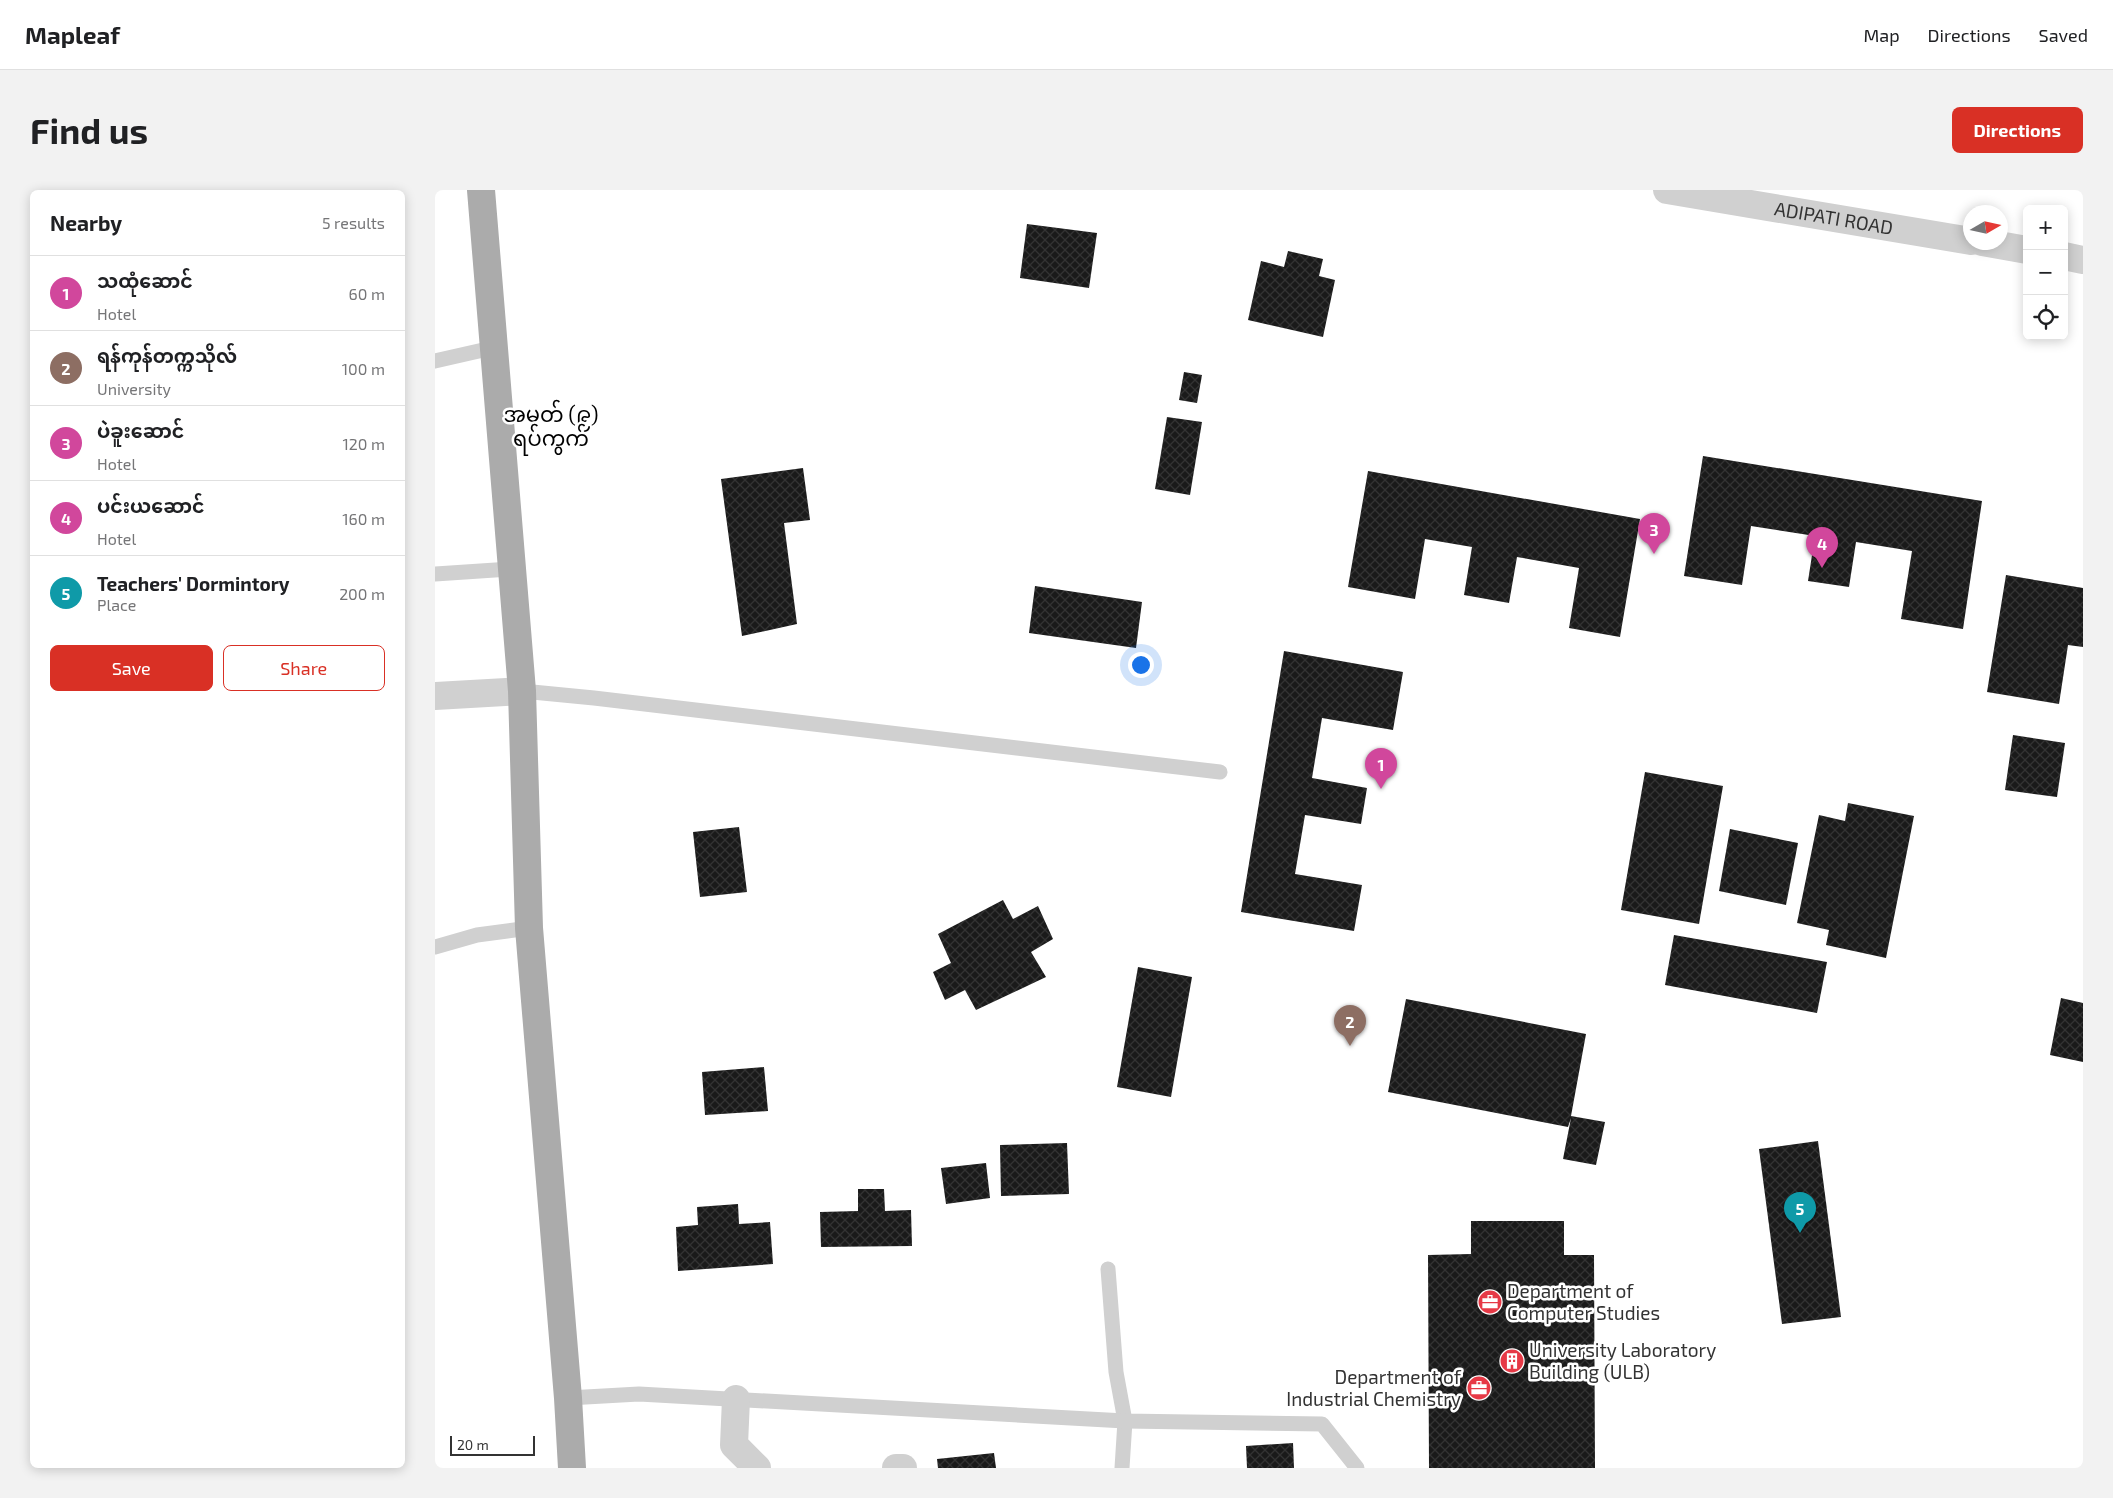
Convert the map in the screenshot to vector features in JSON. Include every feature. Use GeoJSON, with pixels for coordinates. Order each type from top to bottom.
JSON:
{"type":"FeatureCollection","features":[{"type":"Feature","properties":{"kind":"main road"},"geometry":{"type":"LineString","coordinates":[[481,190],[492,348],[522,691],[529,928],[568,1398],[572,1468]]}},
{"type":"Feature","properties":{"kind":"street","name":"ADIPATI ROAD"},"geometry":{"type":"LineString","coordinates":[[1667,190],[1963,240]]}},
{"type":"Feature","properties":{"kind":"street"},"geometry":{"type":"LineString","coordinates":[[2008,247],[2023,249]]}},
{"type":"Feature","properties":{"kind":"street"},"geometry":{"type":"LineString","coordinates":[[2068,257],[2083,260]]}},
{"type":"Feature","properties":{"kind":"street"},"geometry":{"type":"LineString","coordinates":[[435,696],[522,691]]}},
{"type":"Feature","properties":{"kind":"street"},"geometry":{"type":"LineString","coordinates":[[736,1399],[734,1445],[757,1468]]}},
{"type":"Feature","properties":{"kind":"street"},"geometry":{"type":"LineString","coordinates":[[896,1468],[903,1468]]}},
{"type":"Feature","properties":{"kind":"lane"},"geometry":{"type":"LineString","coordinates":[[435,360],[492,348]]}},
{"type":"Feature","properties":{"kind":"lane"},"geometry":{"type":"LineString","coordinates":[[435,574],[511,569]]}},
{"type":"Feature","properties":{"kind":"lane"},"geometry":{"type":"LineString","coordinates":[[522,691],[604,699],[1220,772]]}},
{"type":"Feature","properties":{"kind":"lane"},"geometry":{"type":"LineString","coordinates":[[435,947],[477,935],[529,928]]}},
{"type":"Feature","properties":{"kind":"lane"},"geometry":{"type":"LineString","coordinates":[[1108,1269],[1115,1372],[1125,1421],[1122,1468]]}},
{"type":"Feature","properties":{"kind":"lane"},"geometry":{"type":"LineString","coordinates":[[568,1398],[639,1394],[1125,1421],[1322,1424],[1357,1468]]}},
{"type":"Feature","properties":{"kind":"building"},"geometry":{"type":"Polygon","coordinates":[[[1027,224],[1097,233],[1089,288],[1020,278],[1027,224]]]}},
{"type":"Feature","properties":{"kind":"building"},"geometry":{"type":"Polygon","coordinates":[[[1288,251],[1323,259],[1319,276],[1335,280],[1323,337],[1248,320],[1261,261],[1284,267],[1288,251]]]}},
{"type":"Feature","properties":{"kind":"building"},"geometry":{"type":"Polygon","coordinates":[[[1184,372],[1202,375],[1197,403],[1179,400],[1184,372]]]}},
{"type":"Feature","properties":{"kind":"building"},"geometry":{"type":"Polygon","coordinates":[[[1167,417],[1202,422],[1190,495],[1155,489],[1167,417]]]}},
{"type":"Feature","properties":{"kind":"building"},"geometry":{"type":"Polygon","coordinates":[[[1703,456],[1982,501],[1963,629],[1901,619],[1912,551],[1856,542],[1849,587],[1808,581],[1815,536],[1751,526],[1742,585],[1684,576],[1703,456]]]}},
{"type":"Feature","properties":{"kind":"building"},"geometry":{"type":"Polygon","coordinates":[[[803,468],[810,520],[784,523],[797,624],[742,636],[721,479],[803,468]]]}},
{"type":"Feature","properties":{"kind":"building"},"geometry":{"type":"Polygon","coordinates":[[[1368,471],[1640,519],[1620,637],[1569,628],[1579,568],[1517,557],[1509,603],[1464,595],[1472,547],[1425,539],[1415,599],[1348,587],[1368,471]]]}},
{"type":"Feature","properties":{"kind":"building"},"geometry":{"type":"Polygon","coordinates":[[[2006,575],[2083,588],[2083,647],[2068,645],[2059,704],[1987,692],[2006,575]]]}},
{"type":"Feature","properties":{"kind":"building"},"geometry":{"type":"Polygon","coordinates":[[[1035,586],[1142,602],[1136,648],[1029,633],[1035,586]]]}},
{"type":"Feature","properties":{"kind":"building"},"geometry":{"type":"Polygon","coordinates":[[[1284,651],[1403,672],[1393,730],[1322,718],[1312,778],[1367,788],[1361,824],[1305,815],[1295,874],[1362,885],[1354,931],[1241,912],[1284,651]]]}},
{"type":"Feature","properties":{"kind":"building"},"geometry":{"type":"Polygon","coordinates":[[[2013,735],[2065,743],[2057,797],[2005,790],[2013,735]]]}},
{"type":"Feature","properties":{"kind":"building"},"geometry":{"type":"Polygon","coordinates":[[[1645,772],[1723,786],[1699,924],[1621,910],[1645,772]]]}},
{"type":"Feature","properties":{"kind":"building"},"geometry":{"type":"Polygon","coordinates":[[[1848,803],[1914,816],[1886,958],[1826,945],[1829,930],[1797,923],[1819,815],[1845,821],[1848,803]]]}},
{"type":"Feature","properties":{"kind":"building"},"geometry":{"type":"Polygon","coordinates":[[[739,827],[747,892],[700,897],[693,832],[739,827]]]}},
{"type":"Feature","properties":{"kind":"building"},"geometry":{"type":"Polygon","coordinates":[[[1730,829],[1798,843],[1786,905],[1719,891],[1730,829]]]}},
{"type":"Feature","properties":{"kind":"building"},"geometry":{"type":"Polygon","coordinates":[[[1003,900],[1013,919],[1038,906],[1053,939],[1031,952],[1046,977],[976,1010],[965,990],[945,1000],[933,972],[951,963],[938,934],[1003,900]]]}},
{"type":"Feature","properties":{"kind":"building"},"geometry":{"type":"Polygon","coordinates":[[[1674,935],[1827,962],[1817,1013],[1665,985],[1674,935]]]}},
{"type":"Feature","properties":{"kind":"building"},"geometry":{"type":"Polygon","coordinates":[[[1138,967],[1192,977],[1171,1097],[1117,1087],[1138,967]]]}},
{"type":"Feature","properties":{"kind":"building"},"geometry":{"type":"Polygon","coordinates":[[[2061,998],[2083,1003],[2083,1062],[2050,1055],[2061,998]]]}},
{"type":"Feature","properties":{"kind":"building"},"geometry":{"type":"Polygon","coordinates":[[[1406,999],[1586,1034],[1571,1116],[1605,1122],[1596,1165],[1563,1159],[1571,1118],[1568,1127],[1388,1092],[1406,999]]]}},
{"type":"Feature","properties":{"kind":"building"},"geometry":{"type":"Polygon","coordinates":[[[764,1067],[768,1111],[705,1115],[702,1072],[764,1067]]]}},
{"type":"Feature","properties":{"kind":"building"},"geometry":{"type":"Polygon","coordinates":[[[1818,1141],[1841,1317],[1782,1324],[1759,1149],[1818,1141]]]}},
{"type":"Feature","properties":{"kind":"building"},"geometry":{"type":"Polygon","coordinates":[[[1067,1143],[1069,1194],[1001,1196],[1000,1145],[1067,1143]]]}},
{"type":"Feature","properties":{"kind":"building"},"geometry":{"type":"Polygon","coordinates":[[[986,1163],[990,1198],[946,1204],[941,1168],[986,1163]]]}},
{"type":"Feature","properties":{"kind":"building"},"geometry":{"type":"Polygon","coordinates":[[[858,1189],[884,1189],[885,1211],[911,1210],[912,1246],[821,1247],[820,1212],[858,1211],[858,1189]]]}},
{"type":"Feature","properties":{"kind":"building"},"geometry":{"type":"Polygon","coordinates":[[[738,1204],[739,1224],[770,1222],[773,1264],[678,1271],[676,1227],[698,1225],[697,1207],[738,1204]]]}},
{"type":"Feature","properties":{"kind":"building","name":"University Laboratory Building (ULB)"},"geometry":{"type":"Polygon","coordinates":[[[1471,1221],[1564,1221],[1564,1255],[1594,1255],[1595,1468],[1429,1468],[1428,1255],[1471,1254],[1471,1221]]]}},
{"type":"Feature","properties":{"kind":"building"},"geometry":{"type":"Polygon","coordinates":[[[1293,1443],[1294,1468],[1247,1468],[1246,1446],[1293,1443]]]}},
{"type":"Feature","properties":{"kind":"building"},"geometry":{"type":"Polygon","coordinates":[[[994,1453],[996,1468],[938,1468],[937,1459],[994,1453]]]}},
{"type":"Feature","properties":{"kind":"place","name":"ပဲခူးဆောင်"},"geometry":{"type":"Point","coordinates":[1654,554]}},
{"type":"Feature","properties":{"kind":"place","name":"ပင်းယဆောင်"},"geometry":{"type":"Point","coordinates":[1822,568]}},
{"type":"Feature","properties":{"kind":"place","name":"သထုံဆောင်"},"geometry":{"type":"Point","coordinates":[1381,789]}},
{"type":"Feature","properties":{"kind":"place","name":"ရန်ကုန်တက္ကသိုလ်"},"geometry":{"type":"Point","coordinates":[1350,1046]}},
{"type":"Feature","properties":{"kind":"place","name":"Teachers' Dormintory"},"geometry":{"type":"Point","coordinates":[1800,1233]}},
{"type":"Feature","properties":{"kind":"place","name":"Department of Computer Studies"},"geometry":{"type":"Point","coordinates":[1490,1302]}},
{"type":"Feature","properties":{"kind":"place","name":"University Laboratory Building (ULB)"},"geometry":{"type":"Point","coordinates":[1512,1361]}},
{"type":"Feature","properties":{"kind":"place","name":"Department of Industrial Chemistry"},"geometry":{"type":"Point","coordinates":[1479,1388]}},
{"type":"Feature","properties":{"kind":"district","name":"အမှတ် (၉) ရပ်ကွက်"},"geometry":{"type":"Point","coordinates":[551,427]}}]}
